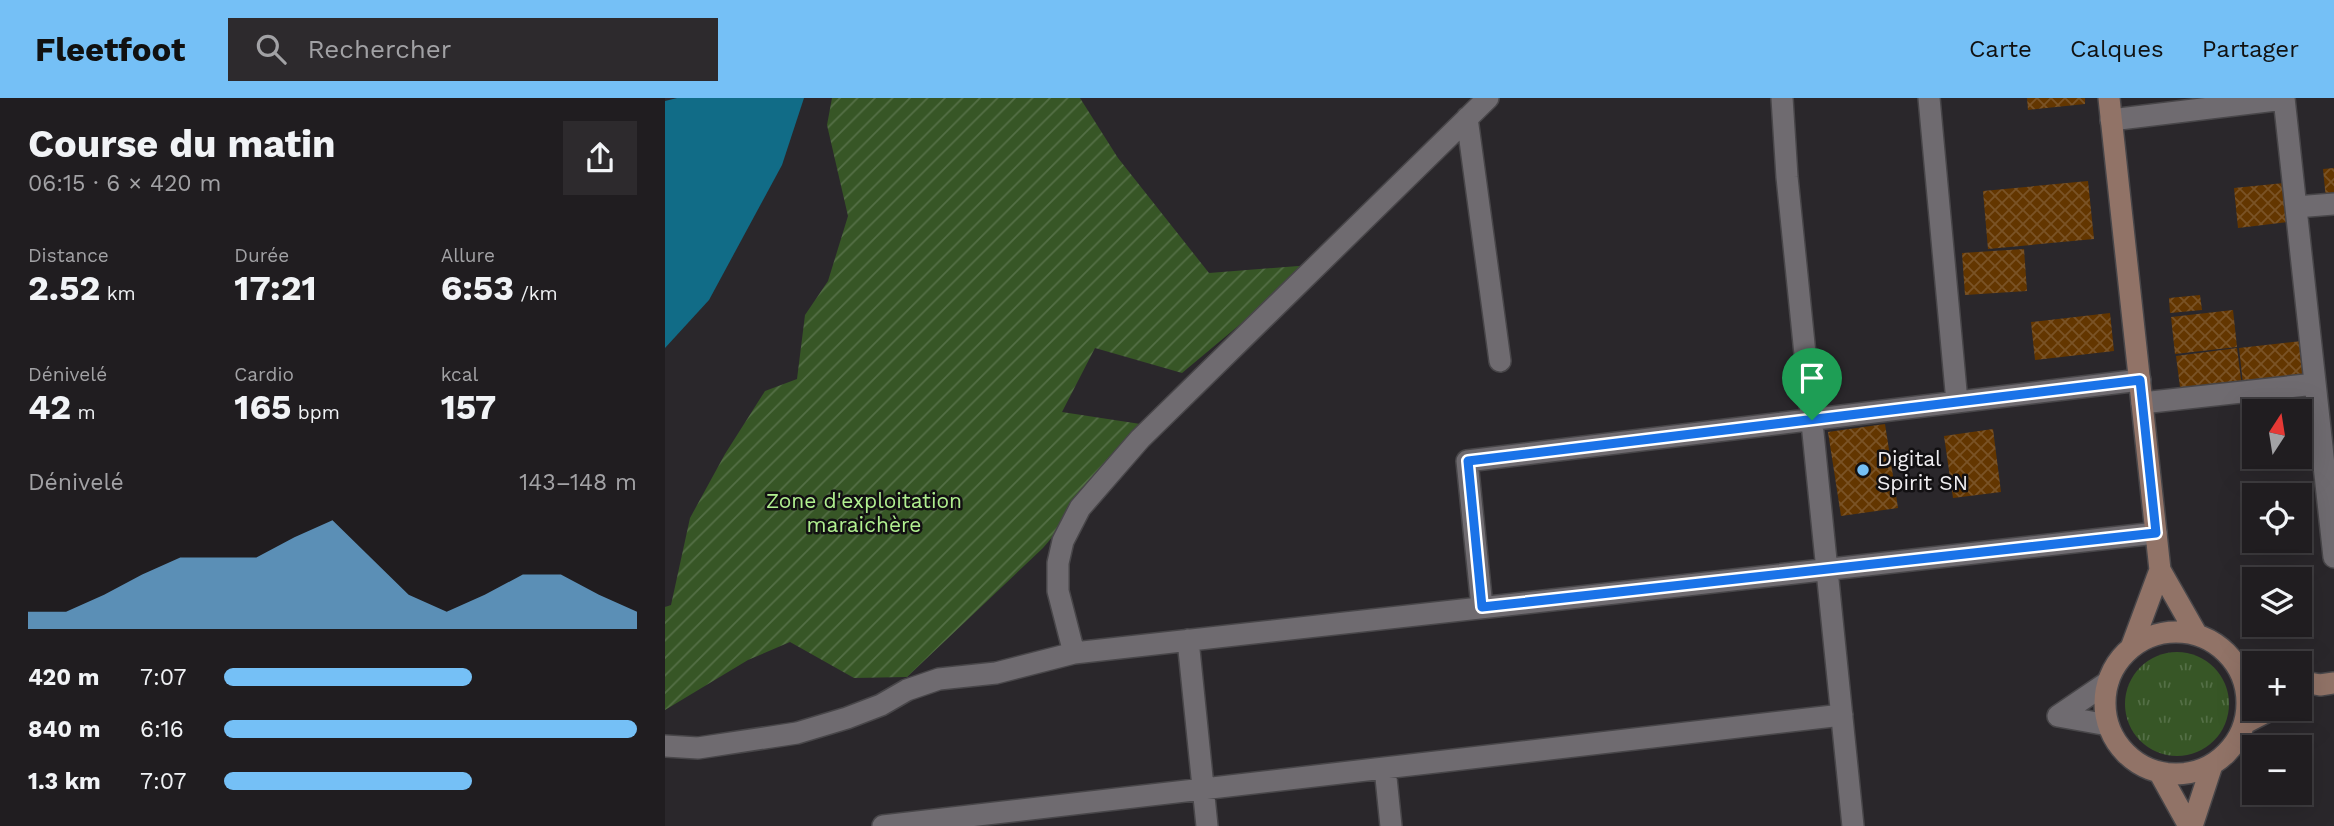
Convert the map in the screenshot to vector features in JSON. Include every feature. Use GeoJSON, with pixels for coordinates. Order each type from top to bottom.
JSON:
{"type":"FeatureCollection","features":[{"type":"Feature","properties":{"kind":"street"},"geometry":{"type":"LineString","coordinates":[[1782,98],[1787,177],[1853,826]]}},
{"type":"Feature","properties":{"kind":"street"},"geometry":{"type":"LineString","coordinates":[[1929,98],[1957,402]]}},
{"type":"Feature","properties":{"kind":"street"},"geometry":{"type":"LineString","coordinates":[[2109,98],[2160,570],[2197,635]]}},
{"type":"Feature","properties":{"kind":"street"},"geometry":{"type":"LineString","coordinates":[[1074,653],[1058,591],[1058,563],[1063,541],[1080,508],[1140,439],[1484,99]]}},
{"type":"Feature","properties":{"kind":"street"},"geometry":{"type":"LineString","coordinates":[[2111,120],[2284,99],[2334,556]]}},
{"type":"Feature","properties":{"kind":"street"},"geometry":{"type":"LineString","coordinates":[[1467,118],[1500,361]]}},
{"type":"Feature","properties":{"kind":"street"},"geometry":{"type":"LineString","coordinates":[[2296,207],[2334,204]]}},
{"type":"Feature","properties":{"kind":"street"},"geometry":{"type":"LineString","coordinates":[[1482,607],[1468,461],[2140,380]]}},
{"type":"Feature","properties":{"kind":"street"},"geometry":{"type":"LineString","coordinates":[[2142,403],[2315,384]]}},
{"type":"Feature","properties":{"kind":"street"},"geometry":{"type":"LineString","coordinates":[[665,746],[698,748],[797,733],[847,718],[881,705],[907,690],[939,679],[996,673],[1074,653],[2156,533]]}},
{"type":"Feature","properties":{"kind":"street"},"geometry":{"type":"LineString","coordinates":[[2131,648],[2160,570]]}},
{"type":"Feature","properties":{"kind":"street"},"geometry":{"type":"LineString","coordinates":[[2242,667],[2221,648],[2197,635],[2173,632],[2151,636],[2131,648],[2117,663],[2108,682],[2105,704],[2108,725],[2119,746],[2137,762],[2159,772],[2186,774],[2212,765],[2233,747],[2245,723],[2249,721]]}},
{"type":"Feature","properties":{"kind":"street"},"geometry":{"type":"LineString","coordinates":[[1188,640],[1207,826]]}},
{"type":"Feature","properties":{"kind":"street"},"geometry":{"type":"LineString","coordinates":[[2108,682],[2058,716],[2108,725]]}},
{"type":"Feature","properties":{"kind":"street"},"geometry":{"type":"LineString","coordinates":[[883,826],[941,823],[1204,789],[1842,715]]}},
{"type":"Feature","properties":{"kind":"street"},"geometry":{"type":"LineString","coordinates":[[2190,826],[2212,765]]}},
{"type":"Feature","properties":{"kind":"street"},"geometry":{"type":"LineString","coordinates":[[1385,768],[1391,826]]}},
{"type":"Feature","properties":{"kind":"street"},"geometry":{"type":"LineString","coordinates":[[2159,772],[2190,826]]}},
{"type":"Feature","properties":{"kind":"green space","name":"Zone d'exploitation maraichère"},"geometry":{"type":"Polygon","coordinates":[[[832,98],[1080,98],[1118,158],[1209,273],[1311,265],[1182,373],[1095,348],[1062,412],[1147,425],[1043,548],[907,677],[854,678],[790,642],[748,660],[665,710],[665,607],[671,605],[690,518],[725,454],[765,391],[797,379],[805,315],[828,281],[848,216],[827,125],[832,98]]]}},
{"type":"Feature","properties":{"kind":"green space"},"geometry":{"type":"Polygon","coordinates":[[[2177,652],[2197,656],[2214,667],[2225,684],[2229,704],[2225,724],[2214,741],[2197,752],[2177,756],[2157,752],[2140,741],[2129,724],[2125,704],[2129,684],[2140,667],[2157,656],[2177,652]]]}},
{"type":"Feature","properties":{"kind":"water"},"geometry":{"type":"Polygon","coordinates":[[[677,98],[804,98],[782,165],[709,300],[665,348],[665,101],[677,98]]]}},
{"type":"Feature","properties":{"kind":"building"},"geometry":{"type":"Polygon","coordinates":[[[2027,98],[2085,98],[2085,104],[2028,110],[2027,98]]]}},
{"type":"Feature","properties":{"kind":"building"},"geometry":{"type":"Polygon","coordinates":[[[2334,168],[2334,210],[2327,210],[2323,169],[2334,168]]]}},
{"type":"Feature","properties":{"kind":"building"},"geometry":{"type":"Polygon","coordinates":[[[2088,181],[2094,239],[1988,249],[1983,191],[2088,181]]]}},
{"type":"Feature","properties":{"kind":"building"},"geometry":{"type":"Polygon","coordinates":[[[2284,183],[2288,222],[2238,228],[2234,188],[2284,183]]]}},
{"type":"Feature","properties":{"kind":"building"},"geometry":{"type":"Polygon","coordinates":[[[2024,249],[2027,291],[1965,295],[1962,253],[2024,249]]]}},
{"type":"Feature","properties":{"kind":"building"},"geometry":{"type":"Polygon","coordinates":[[[2200,295],[2202,310],[2170,313],[2169,298],[2200,295]]]}},
{"type":"Feature","properties":{"kind":"building"},"geometry":{"type":"Polygon","coordinates":[[[2233,310],[2237,347],[2175,354],[2171,317],[2233,310]]]}},
{"type":"Feature","properties":{"kind":"building"},"geometry":{"type":"Polygon","coordinates":[[[2110,313],[2114,351],[2035,360],[2031,322],[2110,313]]]}},
{"type":"Feature","properties":{"kind":"building"},"geometry":{"type":"Polygon","coordinates":[[[2302,341],[2307,386],[2244,393],[2239,348],[2302,341]]]}},
{"type":"Feature","properties":{"kind":"building"},"geometry":{"type":"Polygon","coordinates":[[[2237,348],[2242,387],[2181,395],[2176,356],[2237,348]]]}},
{"type":"Feature","properties":{"kind":"building","name":"Digital Spirit SN"},"geometry":{"type":"Polygon","coordinates":[[[1885,424],[1898,508],[1841,516],[1828,432],[1885,424]]]}},
{"type":"Feature","properties":{"kind":"building"},"geometry":{"type":"Polygon","coordinates":[[[1993,429],[2001,492],[1953,498],[1944,436],[1993,429]]]}},
{"type":"Feature","properties":{"kind":"place","name":"Digital Spirit SN"},"geometry":{"type":"Point","coordinates":[1863,470]}},
{"type":"Feature","properties":{"kind":"route"},"geometry":{"type":"LineString","coordinates":[[2140,380],[2156,533],[1482,607],[1468,461],[1812,420],[2140,380]]}}]}
